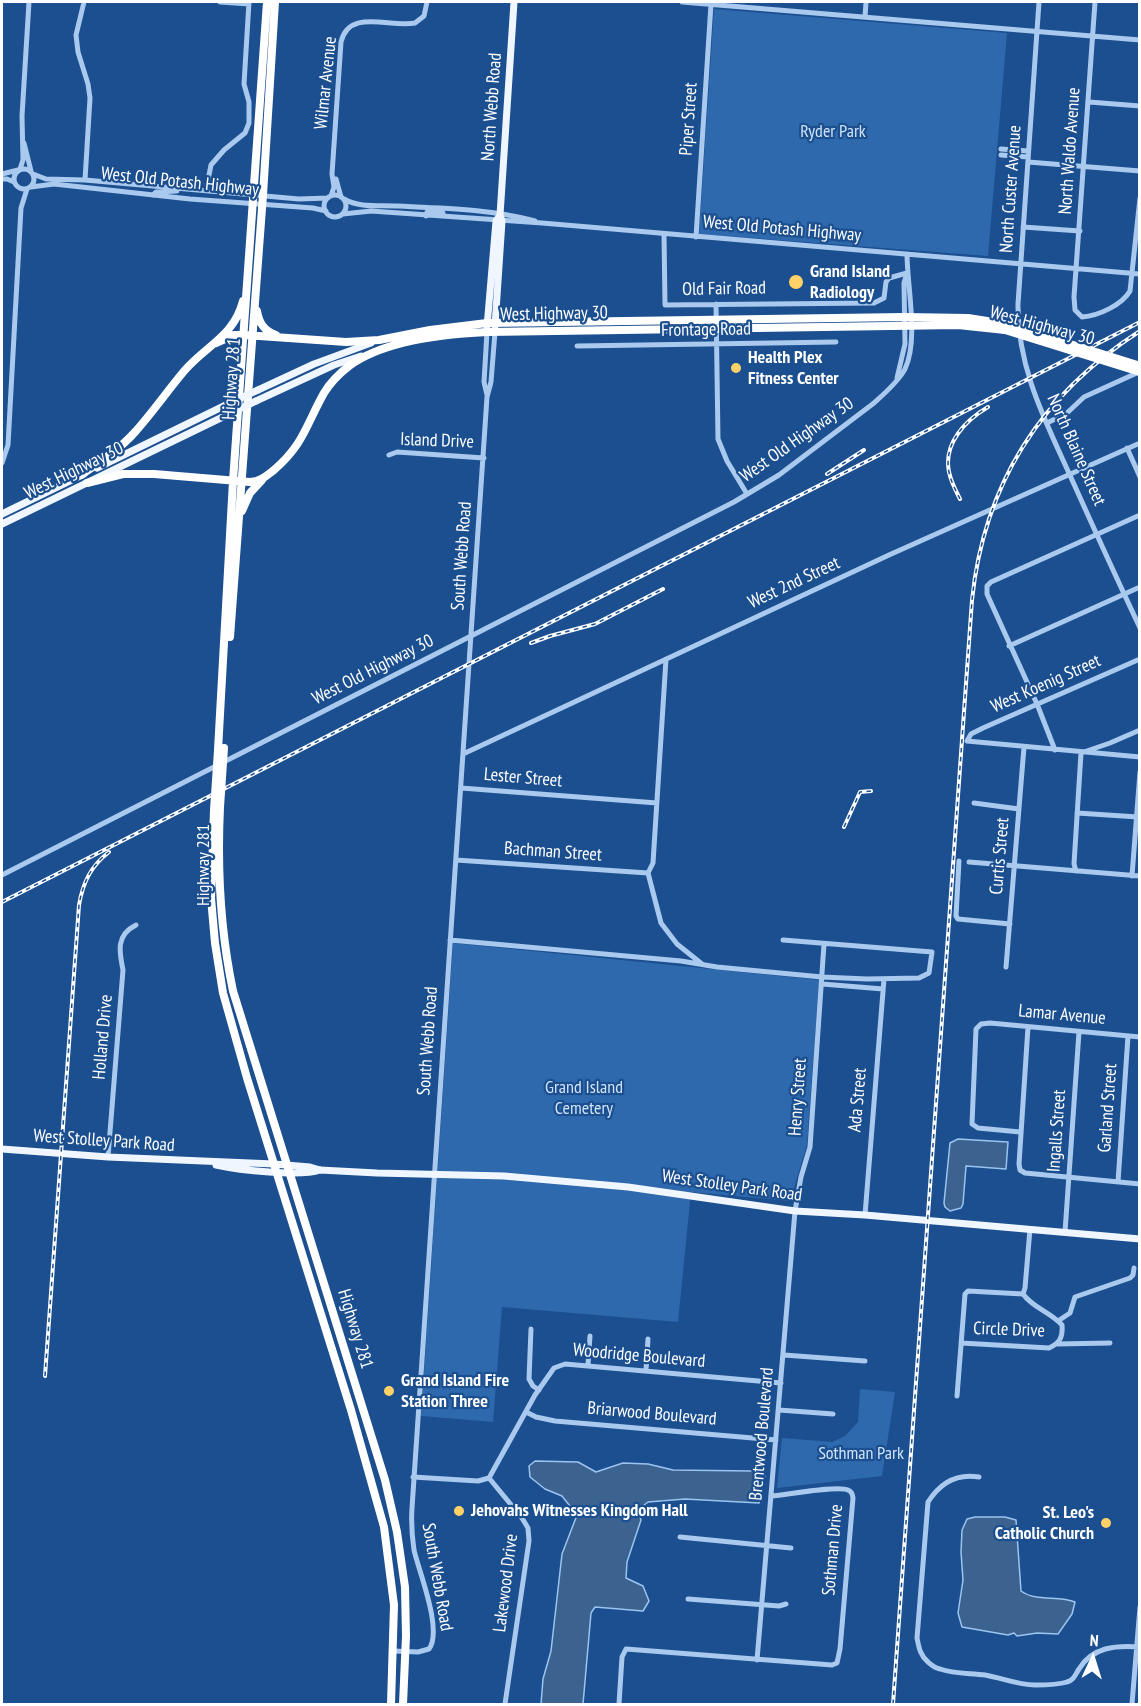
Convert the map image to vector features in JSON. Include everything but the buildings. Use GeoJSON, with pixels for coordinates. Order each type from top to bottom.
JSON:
{"type":"FeatureCollection","features":[{"type":"Feature","properties":{"kind":"highway","name":"Highway 281"},"geometry":{"type":"LineString","coordinates":[[259,195],[267,2]]}},
{"type":"Feature","properties":{"kind":"highway","name":"Highway 281"},"geometry":{"type":"LineString","coordinates":[[221,749],[237,481],[274,2]]}},
{"type":"Feature","properties":{"kind":"highway"},"geometry":{"type":"LineString","coordinates":[[253,272],[257,312],[261,324],[269,332],[291,338]]}},
{"type":"Feature","properties":{"kind":"highway"},"geometry":{"type":"LineString","coordinates":[[216,343],[231,329],[240,316],[253,272]]}},
{"type":"Feature","properties":{"kind":"highway","name":"West Highway 30"},"geometry":{"type":"LineString","coordinates":[[379,340],[430,330],[491,327],[908,321],[1005,327],[1140,366]]}},
{"type":"Feature","properties":{"kind":"highway","name":"West Highway 30"},"geometry":{"type":"LineString","coordinates":[[370,353],[411,342],[491,327]]}},
{"type":"Feature","properties":{"kind":"highway","name":"West Highway 30"},"geometry":{"type":"LineString","coordinates":[[1005,327],[1140,372]]}},
{"type":"Feature","properties":{"kind":"highway"},"geometry":{"type":"LineString","coordinates":[[81,475],[114,452],[135,432],[185,370],[204,350],[216,343],[234,335],[345,342],[379,340]]}},
{"type":"Feature","properties":{"kind":"highway"},"geometry":{"type":"LineString","coordinates":[[237,532],[246,500],[255,486],[294,451],[332,382],[348,367],[370,353]]}},
{"type":"Feature","properties":{"kind":"highway"},"geometry":{"type":"LineString","coordinates":[[87,483],[123,474],[154,474],[237,481],[264,479]]}},
{"type":"Feature","properties":{"kind":"highway","name":"Highway 281"},"geometry":{"type":"LineString","coordinates":[[237,481],[237,532],[211,898],[218,965],[229,1018],[378,1500],[392,1574],[394,1651],[391,1704]]}},
{"type":"Feature","properties":{"kind":"highway","name":"Highway 281"},"geometry":{"type":"LineString","coordinates":[[217,808],[218,890],[227,964],[240,1015],[392,1507],[405,1587],[406,1652],[403,1704]]}},
{"type":"Feature","properties":{"kind":"main road","name":"North Webb Road"},"geometry":{"type":"LineString","coordinates":[[499,219],[514,2]]}},
{"type":"Feature","properties":{"kind":"main road","name":"South Webb Road"},"geometry":{"type":"LineString","coordinates":[[491,327],[499,219]]}},
{"type":"Feature","properties":{"kind":"main road","name":"West Highway 30"},"geometry":{"type":"LineString","coordinates":[[2,515],[232,402],[314,364],[379,340]]}},
{"type":"Feature","properties":{"kind":"main road","name":"West Highway 30"},"geometry":{"type":"LineString","coordinates":[[2,524],[334,364],[370,353]]}},
{"type":"Feature","properties":{"kind":"main road","name":"West Stolley Park Road"},"geometry":{"type":"LineString","coordinates":[[2,1149],[205,1162],[310,1173],[321,1170],[504,1176],[628,1187],[795,1210],[1140,1239]]}},
{"type":"Feature","properties":{"kind":"street"},"geometry":{"type":"LineString","coordinates":[[21,208],[14,176],[22,164],[22,116],[29,2]]}},
{"type":"Feature","properties":{"kind":"street"},"geometry":{"type":"LineString","coordinates":[[84,2],[75,35],[90,98],[85,180]]}},
{"type":"Feature","properties":{"kind":"street"},"geometry":{"type":"LineString","coordinates":[[206,190],[211,165],[224,150],[245,133],[249,123],[249,102],[244,84],[249,3],[220,2]]}},
{"type":"Feature","properties":{"kind":"street","name":"Wilmar Avenue"},"geometry":{"type":"LineString","coordinates":[[329,197],[334,191],[333,166],[342,42],[345,30],[353,24],[363,22],[415,23],[424,16],[427,2]]}},
{"type":"Feature","properties":{"kind":"street"},"geometry":{"type":"LineString","coordinates":[[682,2],[1140,40]]}},
{"type":"Feature","properties":{"kind":"street"},"geometry":{"type":"LineString","coordinates":[[865,17],[866,2]]}},
{"type":"Feature","properties":{"kind":"street","name":"North Custer Avenue"},"geometry":{"type":"LineString","coordinates":[[1028,378],[1020,345],[1018,322],[1020,263],[1039,2]]}},
{"type":"Feature","properties":{"kind":"street","name":"North Waldo Avenue"},"geometry":{"type":"LineString","coordinates":[[1095,2],[1074,310],[1082,317],[1091,317],[1125,299],[1136,274]]}},
{"type":"Feature","properties":{"kind":"street","name":"Piper Street"},"geometry":{"type":"LineString","coordinates":[[696,237],[711,4]]}},
{"type":"Feature","properties":{"kind":"street"},"geometry":{"type":"LineString","coordinates":[[1089,102],[1140,106]]}},
{"type":"Feature","properties":{"kind":"street"},"geometry":{"type":"LineString","coordinates":[[2,463],[21,208],[34,181],[23,139]]}},
{"type":"Feature","properties":{"kind":"street"},"geometry":{"type":"LineString","coordinates":[[1001,152],[1085,167],[1140,171]]}},
{"type":"Feature","properties":{"kind":"street","name":"Wilmar Avenue"},"geometry":{"type":"LineString","coordinates":[[333,166],[342,198]]}},
{"type":"Feature","properties":{"kind":"street"},"geometry":{"type":"LineString","coordinates":[[2,174],[25,168],[32,172]]}},
{"type":"Feature","properties":{"kind":"street","name":"West Old Potash Highway"},"geometry":{"type":"LineString","coordinates":[[32,172],[46,178],[313,200],[329,197]]}},
{"type":"Feature","properties":{"kind":"street"},"geometry":{"type":"LineString","coordinates":[[2,179],[29,188]]}},
{"type":"Feature","properties":{"kind":"street","name":"West Old Potash Highway"},"geometry":{"type":"LineString","coordinates":[[29,188],[54,184],[326,211]]}},
{"type":"Feature","properties":{"kind":"street"},"geometry":{"type":"LineString","coordinates":[[107,190],[135,189],[138,184]]}},
{"type":"Feature","properties":{"kind":"street"},"geometry":{"type":"LineString","coordinates":[[153,195],[156,192],[185,189]]}},
{"type":"Feature","properties":{"kind":"street"},"geometry":{"type":"LineString","coordinates":[[329,197],[342,198],[346,208],[343,214],[334,216],[326,211],[325,204],[329,197]]}},
{"type":"Feature","properties":{"kind":"street","name":"West Old Potash Highway"},"geometry":{"type":"LineString","coordinates":[[342,198],[356,205],[453,210],[499,219]]}},
{"type":"Feature","properties":{"kind":"street"},"geometry":{"type":"LineString","coordinates":[[1136,274],[1140,198]]}},
{"type":"Feature","properties":{"kind":"street"},"geometry":{"type":"LineString","coordinates":[[380,212],[411,210],[415,207]]}},
{"type":"Feature","properties":{"kind":"street"},"geometry":{"type":"LineString","coordinates":[[426,216],[427,213],[446,213],[453,210]]}},
{"type":"Feature","properties":{"kind":"street","name":"West Old Potash Highway"},"geometry":{"type":"LineString","coordinates":[[343,214],[380,212],[499,219],[1136,274]]}},
{"type":"Feature","properties":{"kind":"street"},"geometry":{"type":"LineString","coordinates":[[1023,227],[1080,231]]}},
{"type":"Feature","properties":{"kind":"street","name":"Old Fair Road"},"geometry":{"type":"LineString","coordinates":[[664,234],[665,305],[878,302],[884,298],[886,282],[890,278],[907,273]]}},
{"type":"Feature","properties":{"kind":"street","name":"West Old Highway 30"},"geometry":{"type":"LineString","coordinates":[[2,875],[471,637],[747,494],[779,475],[884,394],[897,378],[908,321],[904,283],[907,273],[907,254]]}},
{"type":"Feature","properties":{"kind":"street"},"geometry":{"type":"LineString","coordinates":[[716,304],[718,439],[727,461],[747,494]]}},
{"type":"Feature","properties":{"kind":"street","name":"South Webb Road"},"geometry":{"type":"LineString","coordinates":[[394,1651],[426,1650],[434,1639],[411,1520],[433,1173],[484,458],[487,397],[484,382],[491,327]]}},
{"type":"Feature","properties":{"kind":"street","name":"Frontage Road"},"geometry":{"type":"LineString","coordinates":[[577,346],[836,342]]}},
{"type":"Feature","properties":{"kind":"street"},"geometry":{"type":"LineString","coordinates":[[1047,423],[1067,413],[1084,397],[1140,372]]}},
{"type":"Feature","properties":{"kind":"street","name":"North Blaine Street"},"geometry":{"type":"LineString","coordinates":[[1028,378],[1069,474],[1140,628]]}},
{"type":"Feature","properties":{"kind":"street","name":"West 2nd Street"},"geometry":{"type":"LineString","coordinates":[[463,754],[1140,443]]}},
{"type":"Feature","properties":{"kind":"street"},"geometry":{"type":"LineString","coordinates":[[1127,448],[1140,477]]}},
{"type":"Feature","properties":{"kind":"street","name":"Island Drive"},"geometry":{"type":"LineString","coordinates":[[389,455],[397,452],[484,458]]}},
{"type":"Feature","properties":{"kind":"street"},"geometry":{"type":"LineString","coordinates":[[1055,750],[1037,704],[987,594],[987,586],[1140,515]]}},
{"type":"Feature","properties":{"kind":"street"},"geometry":{"type":"LineString","coordinates":[[1010,646],[1140,587]]}},
{"type":"Feature","properties":{"kind":"street"},"geometry":{"type":"LineString","coordinates":[[666,659],[653,863],[648,873],[660,923],[677,944],[702,965]]}},
{"type":"Feature","properties":{"kind":"street","name":"West Koenig Street"},"geometry":{"type":"LineString","coordinates":[[1024,747],[967,741],[971,734],[983,728],[1140,659]]}},
{"type":"Feature","properties":{"kind":"street"},"geometry":{"type":"LineString","coordinates":[[1081,753],[1140,730]]}},
{"type":"Feature","properties":{"kind":"street"},"geometry":{"type":"LineString","coordinates":[[1109,755],[1110,743]]}},
{"type":"Feature","properties":{"kind":"street"},"geometry":{"type":"LineString","coordinates":[[1024,747],[1140,757]]}},
{"type":"Feature","properties":{"kind":"street","name":"Curtis Street"},"geometry":{"type":"LineString","coordinates":[[1006,967],[1024,747]]}},
{"type":"Feature","properties":{"kind":"street"},"geometry":{"type":"LineString","coordinates":[[1076,871],[1074,864],[1081,753]]}},
{"type":"Feature","properties":{"kind":"street"},"geometry":{"type":"LineString","coordinates":[[1132,876],[1140,772]]}},
{"type":"Feature","properties":{"kind":"street","name":"Lester Street"},"geometry":{"type":"LineString","coordinates":[[461,788],[657,803]]}},
{"type":"Feature","properties":{"kind":"street"},"geometry":{"type":"LineString","coordinates":[[974,803],[1019,809]]}},
{"type":"Feature","properties":{"kind":"street"},"geometry":{"type":"LineString","coordinates":[[1077,813],[1138,817]]}},
{"type":"Feature","properties":{"kind":"street","name":"Bachman Street"},"geometry":{"type":"LineString","coordinates":[[456,860],[648,873]]}},
{"type":"Feature","properties":{"kind":"street"},"geometry":{"type":"LineString","coordinates":[[959,861],[956,916],[961,920],[1010,924]]}},
{"type":"Feature","properties":{"kind":"street"},"geometry":{"type":"LineString","coordinates":[[969,862],[1140,876]]}},
{"type":"Feature","properties":{"kind":"street","name":"Holland Drive"},"geometry":{"type":"LineString","coordinates":[[108,1157],[123,970],[120,952],[126,930],[136,926]]}},
{"type":"Feature","properties":{"kind":"street"},"geometry":{"type":"LineString","coordinates":[[450,940],[681,961],[822,977],[884,979],[919,978],[929,974],[932,952],[783,940]]}},
{"type":"Feature","properties":{"kind":"street","name":"Henry Street"},"geometry":{"type":"LineString","coordinates":[[795,1210],[801,1177],[810,1147],[824,944]]}},
{"type":"Feature","properties":{"kind":"street","name":"Ada Street"},"geometry":{"type":"LineString","coordinates":[[865,1215],[884,979]]}},
{"type":"Feature","properties":{"kind":"street"},"geometry":{"type":"LineString","coordinates":[[822,984],[883,989]]}},
{"type":"Feature","properties":{"kind":"street","name":"Lamar Avenue"},"geometry":{"type":"LineString","coordinates":[[1020,1132],[978,1128],[972,1124],[976,1029],[983,1024],[1140,1037]]}},
{"type":"Feature","properties":{"kind":"street"},"geometry":{"type":"LineString","coordinates":[[1028,1027],[1020,1132],[1020,1170],[1025,1173],[1140,1184]]}},
{"type":"Feature","properties":{"kind":"street","name":"Ingalls Street"},"geometry":{"type":"LineString","coordinates":[[1065,1232],[1078,1032]]}},
{"type":"Feature","properties":{"kind":"street","name":"Garland Street"},"geometry":{"type":"LineString","coordinates":[[1118,1182],[1128,1036]]}},
{"type":"Feature","properties":{"kind":"street","name":"Brentwood Boulevard"},"geometry":{"type":"LineString","coordinates":[[757,1660],[795,1210]]}},
{"type":"Feature","properties":{"kind":"street","name":"Circle Drive"},"geometry":{"type":"LineString","coordinates":[[1023,1294],[1030,1229]]}},
{"type":"Feature","properties":{"kind":"street"},"geometry":{"type":"LineString","coordinates":[[1058,1321],[1070,1313],[1076,1297],[1130,1278],[1134,1268]]}},
{"type":"Feature","properties":{"kind":"street","name":"Circle Drive"},"geometry":{"type":"LineString","coordinates":[[957,1396],[964,1294],[968,1291],[1023,1294]]}},
{"type":"Feature","properties":{"kind":"street","name":"Circle Drive"},"geometry":{"type":"LineString","coordinates":[[961,1343],[1049,1348],[1057,1344],[1062,1325],[1052,1315],[1029,1303],[1023,1294]]}},
{"type":"Feature","properties":{"kind":"street"},"geometry":{"type":"LineString","coordinates":[[531,1329],[528,1379],[539,1390]]}},
{"type":"Feature","properties":{"kind":"street"},"geometry":{"type":"LineString","coordinates":[[588,1365],[590,1336]]}},
{"type":"Feature","properties":{"kind":"street"},"geometry":{"type":"LineString","coordinates":[[646,1370],[648,1339]]}},
{"type":"Feature","properties":{"kind":"street"},"geometry":{"type":"LineString","coordinates":[[1057,1344],[1110,1343]]}},
{"type":"Feature","properties":{"kind":"street"},"geometry":{"type":"LineString","coordinates":[[784,1355],[865,1361]]}},
{"type":"Feature","properties":{"kind":"street","name":"Woodridge Boulevard"},"geometry":{"type":"LineString","coordinates":[[489,1478],[539,1390],[554,1368],[565,1364],[781,1383]]}},
{"type":"Feature","properties":{"kind":"street"},"geometry":{"type":"LineString","coordinates":[[779,1410],[833,1414]]}},
{"type":"Feature","properties":{"kind":"street","name":"Briarwood Boulevard"},"geometry":{"type":"LineString","coordinates":[[526,1412],[536,1417],[555,1420],[776,1440]]}},
{"type":"Feature","properties":{"kind":"street"},"geometry":{"type":"LineString","coordinates":[[979,1477],[967,1475],[954,1478],[938,1488],[927,1502],[916,1638],[920,1653],[928,1662],[939,1669],[1033,1685],[1060,1683],[1074,1678],[1079,1668],[1097,1652],[1120,1646],[1138,1646]]}},
{"type":"Feature","properties":{"kind":"street"},"geometry":{"type":"LineString","coordinates":[[413,1477],[478,1481],[489,1478]]}},
{"type":"Feature","properties":{"kind":"street","name":"Lakewood Drive"},"geometry":{"type":"LineString","coordinates":[[489,1478],[522,1518],[528,1528],[529,1541],[505,1704]]}},
{"type":"Feature","properties":{"kind":"street","name":"Sothman Drive"},"geometry":{"type":"LineString","coordinates":[[757,1660],[832,1665],[837,1663],[839,1656],[853,1498],[851,1493],[846,1489],[832,1489],[772,1496]]}},
{"type":"Feature","properties":{"kind":"street"},"geometry":{"type":"LineString","coordinates":[[680,1538],[791,1548]]}},
{"type":"Feature","properties":{"kind":"street"},"geometry":{"type":"LineString","coordinates":[[688,1599],[779,1606],[786,1604]]}},
{"type":"Feature","properties":{"kind":"street"},"geometry":{"type":"LineString","coordinates":[[1132,1704],[1140,1607]]}},
{"type":"Feature","properties":{"kind":"street"},"geometry":{"type":"LineString","coordinates":[[619,1704],[622,1657],[626,1649],[757,1660]]}},
{"type":"Feature","properties":{"kind":"green space","name":"Ryder Park"},"geometry":{"type":"Polygon","coordinates":[[[714,9],[1007,33],[988,256],[699,234],[714,9]]]}},
{"type":"Feature","properties":{"kind":"green space","name":"Grand Island Cemetery"},"geometry":{"type":"Polygon","coordinates":[[[453,943],[819,980],[807,1145],[790,1201],[691,1192],[678,1322],[502,1307],[493,1422],[421,1416],[453,943]]]}},
{"type":"Feature","properties":{"kind":"green space","name":"Sothman Park"},"geometry":{"type":"Polygon","coordinates":[[[860,1389],[895,1392],[882,1476],[777,1488],[782,1438],[832,1442],[845,1436],[858,1422],[860,1389]]]}},
{"type":"Feature","properties":{"kind":"shaded area"},"geometry":{"type":"Polygon","coordinates":[[[958,1139],[1008,1142],[1006,1169],[966,1166],[963,1204],[961,1208],[950,1211],[944,1203],[950,1143],[958,1139]]]}},
{"type":"Feature","properties":{"kind":"shaded area"},"geometry":{"type":"Polygon","coordinates":[[[535,1461],[578,1462],[596,1472],[623,1463],[648,1464],[673,1470],[753,1471],[765,1475],[759,1503],[685,1499],[648,1502],[638,1510],[641,1520],[627,1562],[626,1578],[643,1586],[649,1601],[643,1611],[595,1607],[591,1613],[583,1704],[541,1704],[543,1679],[551,1651],[562,1554],[577,1515],[562,1496],[545,1489],[530,1477],[529,1466],[535,1461]]]}},
{"type":"Feature","properties":{"kind":"shaded area"},"geometry":{"type":"Polygon","coordinates":[[[1005,1517],[1016,1520],[1021,1591],[1034,1596],[1075,1602],[1072,1614],[1058,1634],[1037,1633],[1017,1636],[1014,1633],[1008,1635],[962,1627],[958,1613],[963,1580],[962,1530],[967,1519],[1005,1517]]]}},
{"type":"Feature","properties":{"kind":"railway"},"geometry":{"type":"LineString","coordinates":[[2,902],[1140,322]]}},
{"type":"Feature","properties":{"kind":"railway"},"geometry":{"type":"LineString","coordinates":[[893,1704],[972,600],[979,558],[990,518],[1005,481],[1024,446],[1047,413],[1074,383],[1105,356],[1140,331]]}},
{"type":"Feature","properties":{"kind":"railway"},"geometry":{"type":"LineString","coordinates":[[960,499],[949,472],[949,451],[964,426],[988,407]]}},
{"type":"Feature","properties":{"kind":"railway"},"geometry":{"type":"LineString","coordinates":[[827,474],[864,450]]}},
{"type":"Feature","properties":{"kind":"railway"},"geometry":{"type":"LineString","coordinates":[[531,643],[595,624],[663,589]]}},
{"type":"Feature","properties":{"kind":"railway"},"geometry":{"type":"LineString","coordinates":[[844,827],[860,792],[871,791]]}},
{"type":"Feature","properties":{"kind":"railway"},"geometry":{"type":"LineString","coordinates":[[45,1376],[79,905],[89,875],[97,863],[109,852]]}},
{"type":"Feature","properties":{"kind":"place","name":"Grand Island Radiology"},"geometry":{"type":"Point","coordinates":[796,282]}},
{"type":"Feature","properties":{"kind":"place","name":"Health Plex Fitness Center"},"geometry":{"type":"Point","coordinates":[736,368]}},
{"type":"Feature","properties":{"kind":"place","name":"Grand Island Fire Station Three"},"geometry":{"type":"Point","coordinates":[389,1391]}},
{"type":"Feature","properties":{"kind":"place","name":"Jehovahs Witnesses Kingdom Hall"},"geometry":{"type":"Point","coordinates":[459,1511]}},
{"type":"Feature","properties":{"kind":"place","name":"St. Leo's Catholic Church"},"geometry":{"type":"Point","coordinates":[1106,1523]}}]}
